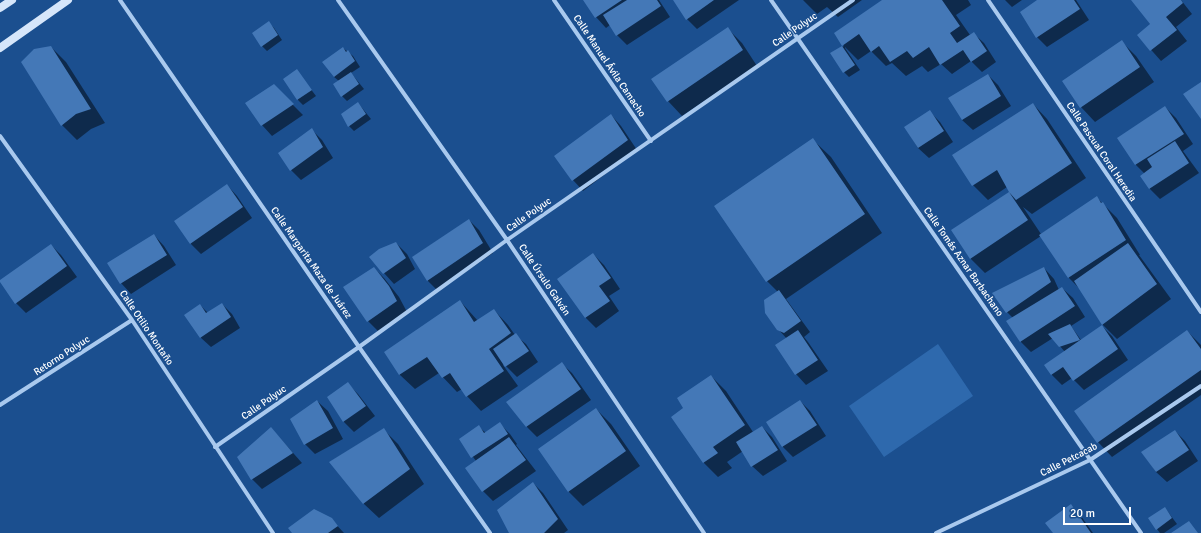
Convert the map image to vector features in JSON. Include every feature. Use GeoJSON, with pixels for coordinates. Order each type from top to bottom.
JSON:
{"type":"FeatureCollection","features":[{"type":"Feature","properties":{"kind":"main road"},"geometry":{"type":"LineString","coordinates":[[0,8],[12,0]]}},
{"type":"Feature","properties":{"kind":"main road"},"geometry":{"type":"LineString","coordinates":[[0,48],[68,0]]}},
{"type":"Feature","properties":{"kind":"street","name":"Calle Margarita Maza de Juárez"},"geometry":{"type":"LineString","coordinates":[[120,0],[359,347],[490,533]]}},
{"type":"Feature","properties":{"kind":"street","name":"Calle Úrsulo Galván"},"geometry":{"type":"LineString","coordinates":[[338,0],[507,240],[704,533]]}},
{"type":"Feature","properties":{"kind":"street","name":"Calle Manuel Ávila Camacho"},"geometry":{"type":"LineString","coordinates":[[554,0],[651,141]]}},
{"type":"Feature","properties":{"kind":"street","name":"Calle Tomás Aznar Barbachano"},"geometry":{"type":"LineString","coordinates":[[771,0],[1141,533]]}},
{"type":"Feature","properties":{"kind":"street","name":"Calle Polyuc"},"geometry":{"type":"LineString","coordinates":[[215,447],[359,347],[507,240],[853,0]]}},
{"type":"Feature","properties":{"kind":"street","name":"Calle Pascual Coral Heredia"},"geometry":{"type":"LineString","coordinates":[[988,0],[1201,312]]}},
{"type":"Feature","properties":{"kind":"street","name":"Calle Otilio Montaño"},"geometry":{"type":"LineString","coordinates":[[0,136],[132,320],[273,533]]}},
{"type":"Feature","properties":{"kind":"street","name":"Retorno Polyuc"},"geometry":{"type":"LineString","coordinates":[[0,405],[132,320]]}},
{"type":"Feature","properties":{"kind":"street","name":"Calle Petcacab"},"geometry":{"type":"LineString","coordinates":[[936,533],[1090,460],[1201,386]]}},
{"type":"Feature","properties":{"kind":"shaded area"},"geometry":{"type":"Polygon","coordinates":[[[938,344],[973,396],[884,457],[849,406],[938,344]]]}},
{"type":"Feature","properties":{"kind":"building"},"geometry":{"type":"Polygon","coordinates":[[[583,0],[622,0],[595,18],[583,0]]]}},
{"type":"Feature","properties":{"kind":"building"},"geometry":{"type":"Polygon","coordinates":[[[627,0],[657,0],[661,6],[616,36],[603,15],[627,0]]]}},
{"type":"Feature","properties":{"kind":"building"},"geometry":{"type":"Polygon","coordinates":[[[673,0],[714,0],[686,20],[673,0]]]}},
{"type":"Feature","properties":{"kind":"building"},"geometry":{"type":"Polygon","coordinates":[[[882,0],[942,0],[960,26],[950,33],[957,43],[974,32],[987,51],[971,62],[963,50],[940,65],[929,47],[913,58],[907,51],[890,62],[879,46],[871,52],[859,34],[842,46],[834,33],[882,0]]]}},
{"type":"Feature","properties":{"kind":"building"},"geometry":{"type":"Polygon","coordinates":[[[1037,0],[1074,0],[1080,9],[1036,38],[1020,12],[1037,0]]]}},
{"type":"Feature","properties":{"kind":"building"},"geometry":{"type":"Polygon","coordinates":[[[1131,0],[1181,0],[1183,3],[1166,17],[1177,30],[1150,51],[1137,35],[1150,24],[1131,0]]]}},
{"type":"Feature","properties":{"kind":"building"},"geometry":{"type":"Polygon","coordinates":[[[269,21],[278,35],[261,47],[252,33],[269,21]]]}},
{"type":"Feature","properties":{"kind":"building"},"geometry":{"type":"Polygon","coordinates":[[[728,27],[743,50],[667,102],[651,79],[728,27]]]}},
{"type":"Feature","properties":{"kind":"building"},"geometry":{"type":"Polygon","coordinates":[[[1122,40],[1140,67],[1080,108],[1062,81],[1122,40]]]}},
{"type":"Feature","properties":{"kind":"building"},"geometry":{"type":"Polygon","coordinates":[[[51,46],[91,109],[76,114],[61,126],[21,62],[34,49],[51,46]]]}},
{"type":"Feature","properties":{"kind":"building"},"geometry":{"type":"Polygon","coordinates":[[[842,46],[855,65],[843,73],[830,53],[842,46]]]}},
{"type":"Feature","properties":{"kind":"building"},"geometry":{"type":"Polygon","coordinates":[[[343,47],[346,52],[348,50],[355,61],[334,77],[322,62],[343,47]]]}},
{"type":"Feature","properties":{"kind":"building"},"geometry":{"type":"Polygon","coordinates":[[[297,69],[312,90],[297,100],[283,79],[297,69]]]}},
{"type":"Feature","properties":{"kind":"building"},"geometry":{"type":"Polygon","coordinates":[[[351,72],[359,84],[341,97],[333,84],[351,72]]]}},
{"type":"Feature","properties":{"kind":"building"},"geometry":{"type":"Polygon","coordinates":[[[988,74],[1001,96],[962,120],[948,98],[988,74]]]}},
{"type":"Feature","properties":{"kind":"building"},"geometry":{"type":"Polygon","coordinates":[[[1201,82],[1201,119],[1183,94],[1201,82]]]}},
{"type":"Feature","properties":{"kind":"building"},"geometry":{"type":"Polygon","coordinates":[[[274,84],[294,104],[261,126],[245,103],[274,84]]]}},
{"type":"Feature","properties":{"kind":"building"},"geometry":{"type":"Polygon","coordinates":[[[358,102],[366,114],[348,127],[341,114],[358,102]]]}},
{"type":"Feature","properties":{"kind":"building"},"geometry":{"type":"Polygon","coordinates":[[[1033,103],[1072,163],[1016,200],[1009,192],[997,170],[972,186],[952,155],[1033,103]]]}},
{"type":"Feature","properties":{"kind":"building"},"geometry":{"type":"Polygon","coordinates":[[[1165,106],[1184,134],[1135,165],[1117,138],[1165,106]]]}},
{"type":"Feature","properties":{"kind":"building"},"geometry":{"type":"Polygon","coordinates":[[[930,110],[944,131],[918,148],[904,127],[930,110]]]}},
{"type":"Feature","properties":{"kind":"building"},"geometry":{"type":"Polygon","coordinates":[[[611,114],[628,140],[572,181],[554,156],[611,114]]]}},
{"type":"Feature","properties":{"kind":"building"},"geometry":{"type":"Polygon","coordinates":[[[312,128],[323,147],[290,171],[278,153],[312,128]]]}},
{"type":"Feature","properties":{"kind":"building"},"geometry":{"type":"Polygon","coordinates":[[[813,138],[865,214],[766,282],[714,206],[813,138]]]}},
{"type":"Feature","properties":{"kind":"building"},"geometry":{"type":"Polygon","coordinates":[[[1175,141],[1189,163],[1149,189],[1140,176],[1152,167],[1147,159],[1175,141]]]}},
{"type":"Feature","properties":{"kind":"building"},"geometry":{"type":"Polygon","coordinates":[[[227,184],[243,207],[190,244],[174,221],[227,184]]]}},
{"type":"Feature","properties":{"kind":"building"},"geometry":{"type":"Polygon","coordinates":[[[1009,192],[1028,220],[970,259],[951,230],[1009,192]]]}},
{"type":"Feature","properties":{"kind":"building"},"geometry":{"type":"Polygon","coordinates":[[[1097,196],[1101,203],[1103,202],[1126,240],[1068,278],[1039,235],[1097,196]]]}},
{"type":"Feature","properties":{"kind":"building"},"geometry":{"type":"Polygon","coordinates":[[[469,219],[483,243],[427,281],[412,257],[469,219]]]}},
{"type":"Feature","properties":{"kind":"building"},"geometry":{"type":"Polygon","coordinates":[[[154,234],[167,255],[120,284],[107,263],[154,234]]]}},
{"type":"Feature","properties":{"kind":"building"},"geometry":{"type":"Polygon","coordinates":[[[396,242],[406,258],[383,274],[369,257],[379,249],[396,242]]]}},
{"type":"Feature","properties":{"kind":"building"},"geometry":{"type":"Polygon","coordinates":[[[1128,243],[1157,284],[1102,325],[1074,281],[1128,243]]]}},
{"type":"Feature","properties":{"kind":"building"},"geometry":{"type":"Polygon","coordinates":[[[51,244],[67,266],[15,304],[0,280],[51,244]]]}},
{"type":"Feature","properties":{"kind":"building"},"geometry":{"type":"Polygon","coordinates":[[[593,253],[611,278],[599,286],[610,301],[585,318],[557,279],[593,253]]]}},
{"type":"Feature","properties":{"kind":"building"},"geometry":{"type":"Polygon","coordinates":[[[374,267],[389,286],[397,301],[367,322],[343,287],[374,267]]]}},
{"type":"Feature","properties":{"kind":"building"},"geometry":{"type":"Polygon","coordinates":[[[1044,267],[1051,282],[1006,313],[992,293],[1044,267]]]}},
{"type":"Feature","properties":{"kind":"building"},"geometry":{"type":"Polygon","coordinates":[[[1062,287],[1075,306],[1020,342],[1006,321],[1062,287]]]}},
{"type":"Feature","properties":{"kind":"building"},"geometry":{"type":"Polygon","coordinates":[[[779,290],[801,321],[784,333],[777,330],[765,313],[764,300],[779,290]]]}},
{"type":"Feature","properties":{"kind":"building"},"geometry":{"type":"Polygon","coordinates":[[[460,300],[474,322],[494,309],[511,333],[489,349],[504,371],[466,397],[450,373],[442,378],[427,357],[399,375],[384,352],[460,300]]]}},
{"type":"Feature","properties":{"kind":"building"},"geometry":{"type":"Polygon","coordinates":[[[222,303],[231,317],[200,338],[184,315],[200,304],[206,313],[222,303]]]}},
{"type":"Feature","properties":{"kind":"building"},"geometry":{"type":"Polygon","coordinates":[[[1070,324],[1080,340],[1059,347],[1048,334],[1070,324]]]}},
{"type":"Feature","properties":{"kind":"building"},"geometry":{"type":"Polygon","coordinates":[[[1102,325],[1118,349],[1073,381],[1063,367],[1051,375],[1044,365],[1102,325]]]}},
{"type":"Feature","properties":{"kind":"building"},"geometry":{"type":"Polygon","coordinates":[[[798,330],[818,360],[795,375],[775,345],[798,330]]]}},
{"type":"Feature","properties":{"kind":"building"},"geometry":{"type":"Polygon","coordinates":[[[1187,330],[1201,349],[1201,370],[1097,443],[1074,411],[1187,330]]]}},
{"type":"Feature","properties":{"kind":"building"},"geometry":{"type":"Polygon","coordinates":[[[516,333],[529,351],[505,367],[493,349],[516,333]]]}},
{"type":"Feature","properties":{"kind":"building"},"geometry":{"type":"Polygon","coordinates":[[[562,362],[581,389],[526,427],[506,402],[562,362]]]}},
{"type":"Feature","properties":{"kind":"building"},"geometry":{"type":"Polygon","coordinates":[[[711,375],[745,425],[713,447],[718,453],[703,463],[671,417],[683,408],[677,398],[711,375]]]}},
{"type":"Feature","properties":{"kind":"building"},"geometry":{"type":"Polygon","coordinates":[[[348,382],[366,406],[343,422],[327,397],[348,382]]]}},
{"type":"Feature","properties":{"kind":"building"},"geometry":{"type":"Polygon","coordinates":[[[317,400],[333,428],[304,445],[290,419],[317,400]]]}},
{"type":"Feature","properties":{"kind":"building"},"geometry":{"type":"Polygon","coordinates":[[[800,400],[817,425],[782,447],[766,422],[800,400]]]}},
{"type":"Feature","properties":{"kind":"building"},"geometry":{"type":"Polygon","coordinates":[[[596,408],[626,451],[568,492],[538,449],[596,408]]]}},
{"type":"Feature","properties":{"kind":"building"},"geometry":{"type":"Polygon","coordinates":[[[500,422],[508,434],[471,458],[459,439],[479,425],[484,433],[500,422]]]}},
{"type":"Feature","properties":{"kind":"building"},"geometry":{"type":"Polygon","coordinates":[[[762,426],[778,450],[751,467],[736,442],[762,426]]]}},
{"type":"Feature","properties":{"kind":"building"},"geometry":{"type":"Polygon","coordinates":[[[271,427],[293,453],[251,480],[237,457],[271,427]]]}},
{"type":"Feature","properties":{"kind":"building"},"geometry":{"type":"Polygon","coordinates":[[[384,428],[410,469],[363,504],[329,462],[384,428]]]}},
{"type":"Feature","properties":{"kind":"building"},"geometry":{"type":"Polygon","coordinates":[[[1175,430],[1189,450],[1156,472],[1141,452],[1175,430]]]}},
{"type":"Feature","properties":{"kind":"building"},"geometry":{"type":"Polygon","coordinates":[[[509,437],[526,460],[482,492],[465,468],[509,437]]]}},
{"type":"Feature","properties":{"kind":"building"},"geometry":{"type":"Polygon","coordinates":[[[533,482],[558,519],[544,533],[509,533],[497,510],[533,482]]]}},
{"type":"Feature","properties":{"kind":"building"},"geometry":{"type":"Polygon","coordinates":[[[1071,504],[1091,533],[1053,533],[1045,523],[1071,504]]]}},
{"type":"Feature","properties":{"kind":"building"},"geometry":{"type":"Polygon","coordinates":[[[1165,507],[1172,518],[1156,530],[1148,518],[1165,507]]]}},
{"type":"Feature","properties":{"kind":"building"},"geometry":{"type":"Polygon","coordinates":[[[314,509],[332,518],[338,526],[328,533],[292,533],[288,528],[314,509]]]}},
{"type":"Feature","properties":{"kind":"building"},"geometry":{"type":"Polygon","coordinates":[[[1189,521],[1198,533],[1171,533],[1189,521]]]}}]}
